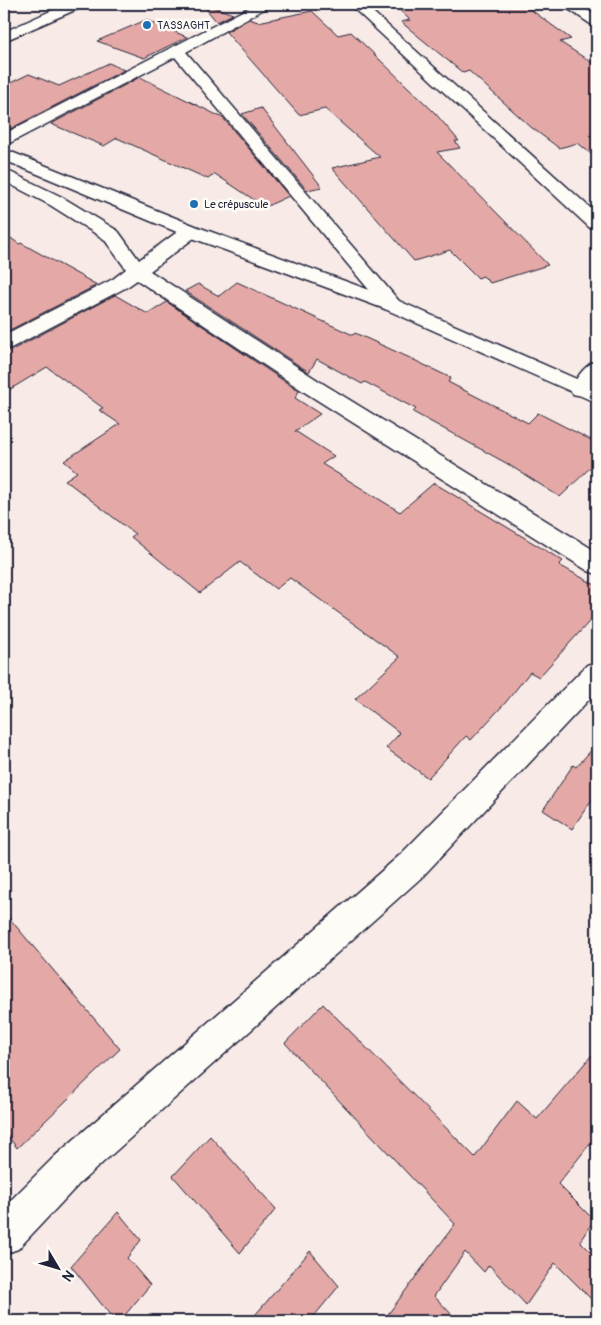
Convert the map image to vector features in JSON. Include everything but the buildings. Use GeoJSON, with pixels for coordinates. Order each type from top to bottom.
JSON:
{"type":"FeatureCollection","features":[{"type":"Feature","properties":{"kind":"street"},"geometry":{"type":"LineString","coordinates":[[4,37],[78,4]]}},
{"type":"Feature","properties":{"kind":"street"},"geometry":{"type":"LineString","coordinates":[[4,141],[266,4]]}},
{"type":"Feature","properties":{"kind":"street"},"geometry":{"type":"LineString","coordinates":[[356,4],[597,224]]}},
{"type":"Feature","properties":{"kind":"street"},"geometry":{"type":"LineString","coordinates":[[568,4],[597,22]]}},
{"type":"Feature","properties":{"kind":"street"},"geometry":{"type":"LineString","coordinates":[[177,50],[392,305]]}},
{"type":"Feature","properties":{"kind":"street"},"geometry":{"type":"LineString","coordinates":[[4,154],[191,231],[392,305],[589,393],[597,368]]}},
{"type":"Feature","properties":{"kind":"street"},"geometry":{"type":"LineString","coordinates":[[4,174],[56,201],[111,235],[137,270],[314,388],[597,564]]}},
{"type":"Feature","properties":{"kind":"street"},"geometry":{"type":"LineString","coordinates":[[4,343],[120,283],[191,231]]}},
{"type":"Feature","properties":{"kind":"street"},"geometry":{"type":"LineString","coordinates":[[4,1235],[67,1170],[411,866],[597,673]]}},
{"type":"Feature","properties":{"kind":"place","name":"TASSAGHT"},"geometry":{"type":"Point","coordinates":[147,25]}},
{"type":"Feature","properties":{"kind":"place","name":"Le crépuscule"},"geometry":{"type":"Point","coordinates":[194,204]}}]}
